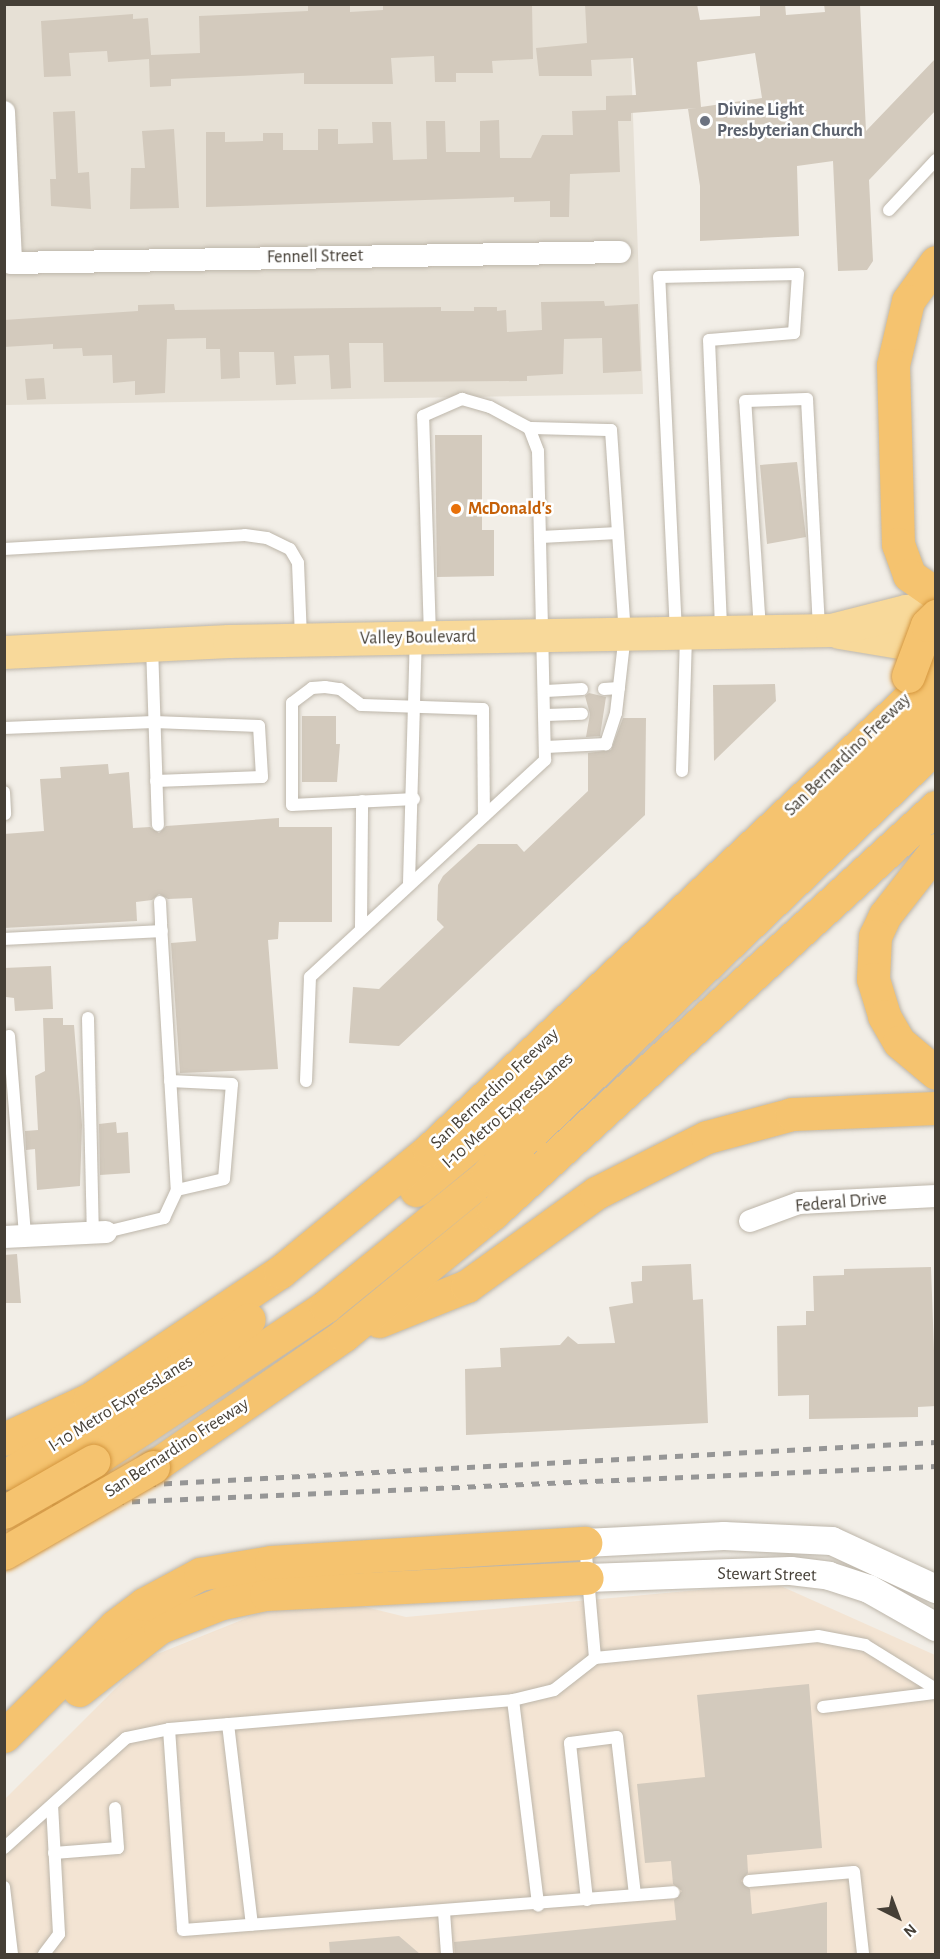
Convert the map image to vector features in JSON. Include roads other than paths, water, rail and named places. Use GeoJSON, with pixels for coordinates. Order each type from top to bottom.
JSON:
{"type":"FeatureCollection","features":[{"type":"Feature","properties":{"kind":"highway"},"geometry":{"type":"LineString","coordinates":[[936,262],[908,301],[892,365],[898,544],[909,575],[936,594]]}},
{"type":"Feature","properties":{"kind":"highway"},"geometry":{"type":"LineString","coordinates":[[923,675],[927,625],[936,616]]}},
{"type":"Feature","properties":{"kind":"highway","name":"San Bernardino Freeway"},"geometry":{"type":"LineString","coordinates":[[4,1439],[90,1399],[280,1272],[420,1157],[923,675]]}},
{"type":"Feature","properties":{"kind":"highway","name":"I-10 Metro ExpressLanes"},"geometry":{"type":"LineString","coordinates":[[9,1475],[178,1370],[312,1275],[528,1098],[936,708]]}},
{"type":"Feature","properties":{"kind":"highway","name":"I-10 Metro ExpressLanes"},"geometry":{"type":"LineString","coordinates":[[4,1512],[93,1461],[326,1306],[487,1175],[936,746]]}},
{"type":"Feature","properties":{"kind":"highway","name":"San Bernardino Freeway"},"geometry":{"type":"LineString","coordinates":[[4,1553],[153,1467],[344,1335],[619,1102],[936,807]]}},
{"type":"Feature","properties":{"kind":"highway"},"geometry":{"type":"LineString","coordinates":[[936,850],[885,915],[876,936],[873,979],[884,1016],[899,1042],[936,1072]]}},
{"type":"Feature","properties":{"kind":"highway"},"geometry":{"type":"LineString","coordinates":[[344,1335],[467,1286],[596,1193],[707,1137],[792,1113],[936,1108]]}},
{"type":"Feature","properties":{"kind":"highway"},"geometry":{"type":"LineString","coordinates":[[4,1736],[115,1626],[144,1604],[200,1574],[271,1562],[585,1543]]}},
{"type":"Feature","properties":{"kind":"highway"},"geometry":{"type":"LineString","coordinates":[[4,1762],[134,1643],[160,1627],[222,1603],[266,1594],[587,1578]]}},
{"type":"Feature","properties":{"kind":"main road","name":"Valley Boulevard"},"geometry":{"type":"LineString","coordinates":[[4,652],[301,640],[825,630],[906,611],[936,609]]}},
{"type":"Feature","properties":{"kind":"main road","name":"Valley Boulevard"},"geometry":{"type":"LineString","coordinates":[[825,630],[923,675]]}},
{"type":"Feature","properties":{"kind":"street","name":"Fennell Street"},"geometry":{"type":"LineString","coordinates":[[4,112],[11,263],[620,252]]}},
{"type":"Feature","properties":{"kind":"street","name":"Federal Drive"},"geometry":{"type":"LineString","coordinates":[[750,1221],[798,1203],[936,1196]]}},
{"type":"Feature","properties":{"kind":"street"},"geometry":{"type":"LineString","coordinates":[[15,1237],[100,1233]]}},
{"type":"Feature","properties":{"kind":"street","name":"Stewart Street"},"geometry":{"type":"LineString","coordinates":[[585,1543],[724,1536],[832,1541],[936,1589]]}},
{"type":"Feature","properties":{"kind":"street","name":"Stewart Street"},"geometry":{"type":"LineString","coordinates":[[587,1578],[791,1571],[829,1576],[869,1589],[936,1628]]}},
{"type":"Feature","properties":{"kind":"lane"},"geometry":{"type":"LineString","coordinates":[[890,210],[936,160]]}},
{"type":"Feature","properties":{"kind":"lane"},"geometry":{"type":"LineString","coordinates":[[682,771],[681,633],[658,278],[798,274],[794,333],[709,340],[721,632]]}},
{"type":"Feature","properties":{"kind":"lane"},"geometry":{"type":"LineString","coordinates":[[410,883],[416,707],[423,637],[423,416],[462,399],[529,428],[611,430],[625,634],[619,688],[610,713],[606,744],[546,747]]}},
{"type":"Feature","properties":{"kind":"lane"},"geometry":{"type":"LineString","coordinates":[[760,632],[745,401],[807,399],[825,630]]}},
{"type":"Feature","properties":{"kind":"lane"},"geometry":{"type":"LineString","coordinates":[[306,1081],[310,977],[545,760],[546,637],[538,451],[529,428]]}},
{"type":"Feature","properties":{"kind":"lane"},"geometry":{"type":"LineString","coordinates":[[541,537],[618,533]]}},
{"type":"Feature","properties":{"kind":"lane"},"geometry":{"type":"LineString","coordinates":[[4,549],[245,535],[267,538],[290,549],[298,563],[301,640]]}},
{"type":"Feature","properties":{"kind":"lane"},"geometry":{"type":"LineString","coordinates":[[152,645],[158,825]]}},
{"type":"Feature","properties":{"kind":"lane"},"geometry":{"type":"LineString","coordinates":[[414,799],[292,805],[292,703],[312,688],[325,687],[340,689],[361,705],[483,709],[484,816]]}},
{"type":"Feature","properties":{"kind":"lane"},"geometry":{"type":"LineString","coordinates":[[604,689],[619,688]]}},
{"type":"Feature","properties":{"kind":"lane"},"geometry":{"type":"LineString","coordinates":[[546,691],[582,689]]}},
{"type":"Feature","properties":{"kind":"lane"},"geometry":{"type":"LineString","coordinates":[[546,715],[582,714]]}},
{"type":"Feature","properties":{"kind":"lane"},"geometry":{"type":"LineString","coordinates":[[4,728],[154,722],[259,726],[262,777],[156,781]]}},
{"type":"Feature","properties":{"kind":"lane"},"geometry":{"type":"LineString","coordinates":[[4,792],[5,814]]}},
{"type":"Feature","properties":{"kind":"lane"},"geometry":{"type":"LineString","coordinates":[[362,801],[362,927]]}},
{"type":"Feature","properties":{"kind":"lane"},"geometry":{"type":"LineString","coordinates":[[88,1018],[100,1233],[164,1218],[177,1190],[160,902]]}},
{"type":"Feature","properties":{"kind":"lane"},"geometry":{"type":"LineString","coordinates":[[4,939],[162,931]]}},
{"type":"Feature","properties":{"kind":"lane"},"geometry":{"type":"LineString","coordinates":[[9,1036],[15,1237]]}},
{"type":"Feature","properties":{"kind":"lane"},"geometry":{"type":"LineString","coordinates":[[170,1081],[232,1083],[224,1179],[177,1190]]}},
{"type":"Feature","properties":{"kind":"lane"},"geometry":{"type":"LineString","coordinates":[[585,1543],[595,1658]]}},
{"type":"Feature","properties":{"kind":"lane"},"geometry":{"type":"LineString","coordinates":[[4,1848],[126,1738],[169,1729],[513,1700],[554,1690],[595,1658],[818,1636],[865,1645],[936,1689]]}},
{"type":"Feature","properties":{"kind":"lane"},"geometry":{"type":"LineString","coordinates":[[823,1707],[936,1693]]}},
{"type":"Feature","properties":{"kind":"lane"},"geometry":{"type":"LineString","coordinates":[[513,1700],[538,1905]]}},
{"type":"Feature","properties":{"kind":"lane"},"geometry":{"type":"LineString","coordinates":[[228,1724],[252,1925]]}},
{"type":"Feature","properties":{"kind":"lane"},"geometry":{"type":"LineString","coordinates":[[169,1729],[183,1930],[538,1905],[674,1892]]}},
{"type":"Feature","properties":{"kind":"lane"},"geometry":{"type":"LineString","coordinates":[[587,1900],[570,1743],[589,1740],[618,1737],[635,1895]]}},
{"type":"Feature","properties":{"kind":"lane"},"geometry":{"type":"LineString","coordinates":[[44,1954],[59,1934],[52,1805]]}},
{"type":"Feature","properties":{"kind":"lane"},"geometry":{"type":"LineString","coordinates":[[54,1853],[118,1848],[115,1808]]}},
{"type":"Feature","properties":{"kind":"lane"},"geometry":{"type":"LineString","coordinates":[[749,1881],[855,1872],[863,1954]]}},
{"type":"Feature","properties":{"kind":"lane"},"geometry":{"type":"LineString","coordinates":[[4,1887],[12,1954]]}},
{"type":"Feature","properties":{"kind":"lane"},"geometry":{"type":"LineString","coordinates":[[444,1912],[447,1954]]}},
{"type":"Feature","properties":{"kind":"railway"},"geometry":{"type":"LineString","coordinates":[[4,1492],[936,1442]]}},
{"type":"Feature","properties":{"kind":"railway"},"geometry":{"type":"LineString","coordinates":[[4,1507],[936,1466]]}},
{"type":"Feature","properties":{"kind":"place","name":"Divine Light Presbyterian Church"},"geometry":{"type":"Point","coordinates":[705,121]}},
{"type":"Feature","properties":{"kind":"place","name":"McDonald's"},"geometry":{"type":"Point","coordinates":[456,509]}}]}
